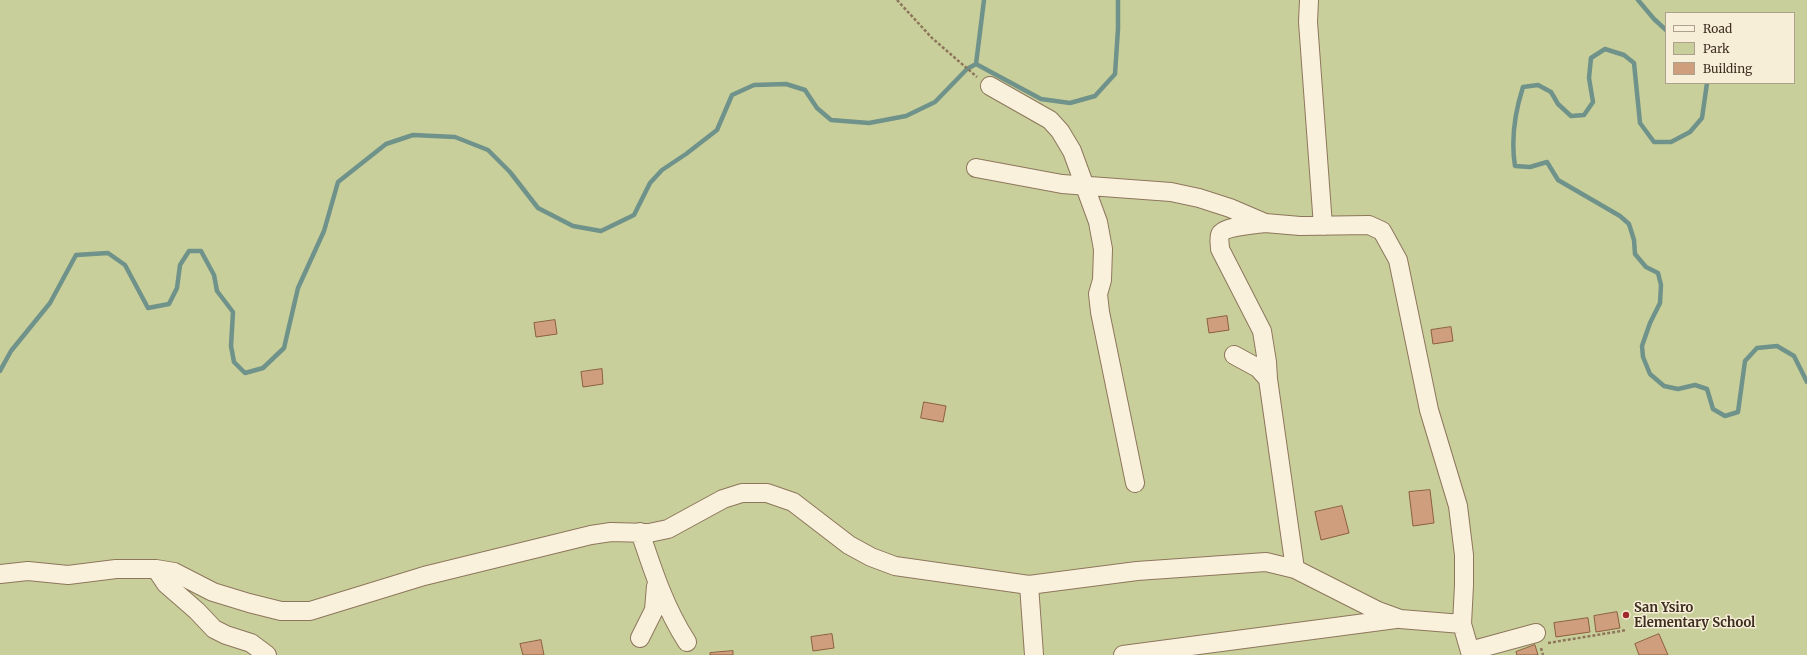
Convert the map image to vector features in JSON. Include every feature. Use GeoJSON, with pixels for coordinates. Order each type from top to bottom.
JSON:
{"type":"FeatureCollection","features":[{"type":"Feature","properties":{"kind":"street"},"geometry":{"type":"LineString","coordinates":[[1309,0],[1308,22],[1323,226]]}},
{"type":"Feature","properties":{"kind":"street"},"geometry":{"type":"LineString","coordinates":[[990,86],[1050,120],[1060,131],[1072,151],[1085,186],[1098,222],[1103,249],[1102,280],[1098,294],[1100,312],[1135,483]]}},
{"type":"Feature","properties":{"kind":"street"},"geometry":{"type":"LineString","coordinates":[[976,168],[1062,184],[1171,192],[1199,198],[1230,208],[1265,223]]}},
{"type":"Feature","properties":{"kind":"street"},"geometry":{"type":"LineString","coordinates":[[1295,569],[1262,331],[1220,249],[1219,238],[1221,234],[1229,229],[1265,223],[1323,226],[1369,225],[1382,231],[1398,260],[1429,410],[1458,506],[1464,555],[1462,624],[1470,653],[1541,638]]}},
{"type":"Feature","properties":{"kind":"street"},"geometry":{"type":"LineString","coordinates":[[1234,355],[1258,368],[1268,379]]}},
{"type":"Feature","properties":{"kind":"street"},"geometry":{"type":"LineString","coordinates":[[0,574],[28,571],[68,575],[116,569],[156,569],[174,572],[212,592],[249,603],[281,611],[310,611],[424,576],[557,543],[611,532],[649,533],[668,529],[722,499],[742,493],[767,493],[793,502],[849,545],[871,557],[895,566],[1029,585],[1137,571],[1266,562],[1295,569],[1378,611],[1400,618],[1462,624]]}},
{"type":"Feature","properties":{"kind":"street"},"geometry":{"type":"LineString","coordinates":[[640,532],[661,594],[672,620],[687,642]]}},
{"type":"Feature","properties":{"kind":"street"},"geometry":{"type":"LineString","coordinates":[[156,569],[166,584],[197,611],[214,629],[226,635],[251,643],[267,655]]}},
{"type":"Feature","properties":{"kind":"street"},"geometry":{"type":"LineString","coordinates":[[640,638],[654,610],[657,580]]}},
{"type":"Feature","properties":{"kind":"street"},"geometry":{"type":"LineString","coordinates":[[1029,585],[1034,655]]}},
{"type":"Feature","properties":{"kind":"street"},"geometry":{"type":"LineString","coordinates":[[1124,655],[1192,650],[1400,618]]}},
{"type":"Feature","properties":{"kind":"path"},"geometry":{"type":"LineString","coordinates":[[897,0],[932,38],[967,70],[990,86]]}},
{"type":"Feature","properties":{"kind":"path"},"geometry":{"type":"LineString","coordinates":[[1541,638],[1627,630]]}},
{"type":"Feature","properties":{"kind":"green space"},"geometry":{"type":"Polygon","coordinates":[[[0,0],[1807,0],[1807,655],[0,655],[0,0]]]}},
{"type":"Feature","properties":{"kind":"building"},"geometry":{"type":"Polygon","coordinates":[[[1227,316],[1229,330],[1209,333],[1207,319],[1227,316]]]}},
{"type":"Feature","properties":{"kind":"building"},"geometry":{"type":"Polygon","coordinates":[[[555,320],[557,334],[536,337],[534,323],[555,320]]]}},
{"type":"Feature","properties":{"kind":"building"},"geometry":{"type":"Polygon","coordinates":[[[1451,327],[1453,341],[1433,344],[1431,330],[1451,327]]]}},
{"type":"Feature","properties":{"kind":"building"},"geometry":{"type":"Polygon","coordinates":[[[602,369],[603,384],[583,387],[581,372],[602,369]]]}},
{"type":"Feature","properties":{"kind":"building"},"geometry":{"type":"Polygon","coordinates":[[[924,402],[946,406],[943,422],[921,418],[924,402]]]}},
{"type":"Feature","properties":{"kind":"building"},"geometry":{"type":"Polygon","coordinates":[[[1430,490],[1434,523],[1413,526],[1409,492],[1430,490]]]}},
{"type":"Feature","properties":{"kind":"building"},"geometry":{"type":"Polygon","coordinates":[[[1342,506],[1349,533],[1321,540],[1315,512],[1342,506]]]}},
{"type":"Feature","properties":{"kind":"building"},"geometry":{"type":"Polygon","coordinates":[[[1617,612],[1620,628],[1596,632],[1594,616],[1617,612]]]}},
{"type":"Feature","properties":{"kind":"building"},"geometry":{"type":"Polygon","coordinates":[[[1588,618],[1590,632],[1556,637],[1554,623],[1588,618]]]}},
{"type":"Feature","properties":{"kind":"building"},"geometry":{"type":"Polygon","coordinates":[[[832,634],[834,648],[813,651],[811,637],[832,634]]]}},
{"type":"Feature","properties":{"kind":"building"},"geometry":{"type":"Polygon","coordinates":[[[1659,634],[1668,655],[1639,655],[1635,644],[1659,634]]]}},
{"type":"Feature","properties":{"kind":"building"},"geometry":{"type":"Polygon","coordinates":[[[541,640],[544,655],[523,655],[520,644],[541,640]]]}},
{"type":"Feature","properties":{"kind":"building"},"geometry":{"type":"Polygon","coordinates":[[[1535,645],[1538,655],[1517,655],[1516,652],[1535,645]]]}},
{"type":"Feature","properties":{"kind":"building"},"geometry":{"type":"Polygon","coordinates":[[[733,651],[733,655],[710,655],[710,653],[733,651]]]}},
{"type":"Feature","properties":{"kind":"waterway"},"geometry":{"type":"LineString","coordinates":[[976,64],[984,0]]}},
{"type":"Feature","properties":{"kind":"waterway"},"geometry":{"type":"LineString","coordinates":[[976,64],[1041,99],[1070,103],[1095,96],[1115,74],[1118,0]]}},
{"type":"Feature","properties":{"kind":"waterway"},"geometry":{"type":"LineString","coordinates":[[1638,0],[1654,19],[1665,29]]}},
{"type":"Feature","properties":{"kind":"waterway"},"geometry":{"type":"LineString","coordinates":[[1707,84],[1702,118],[1690,132],[1671,142],[1654,142],[1640,123],[1634,63],[1624,55],[1605,49],[1591,58],[1589,78],[1593,102],[1584,115],[1571,116],[1558,104],[1551,92],[1538,85],[1523,87],[1514,126],[1513,147],[1515,166],[1530,167],[1547,162],[1558,180],[1620,216],[1629,224],[1634,240],[1635,254],[1646,267],[1658,273],[1661,285],[1660,303],[1650,323],[1642,346],[1643,357],[1650,374],[1664,386],[1678,389],[1695,385],[1707,389],[1713,409],[1725,416],[1738,412],[1745,361],[1757,348],[1777,346],[1794,356],[1807,382]]}},
{"type":"Feature","properties":{"kind":"waterway"},"geometry":{"type":"LineString","coordinates":[[0,371],[11,351],[50,303],[76,255],[108,253],[125,265],[148,308],[169,304],[177,288],[180,265],[189,251],[201,251],[214,275],[217,291],[233,312],[231,346],[234,362],[245,373],[263,368],[284,348],[298,288],[324,231],[338,182],[386,144],[413,135],[455,137],[488,150],[510,172],[538,208],[573,226],[601,231],[634,215],[650,183],[662,170],[717,130],[732,95],[754,85],[786,84],[805,90],[817,108],[831,120],[869,123],[906,116],[935,102],[967,69],[976,64]]}},
{"type":"Feature","properties":{"kind":"place","name":"San Ysiro Elementary School"},"geometry":{"type":"Point","coordinates":[1626,615]}}]}
